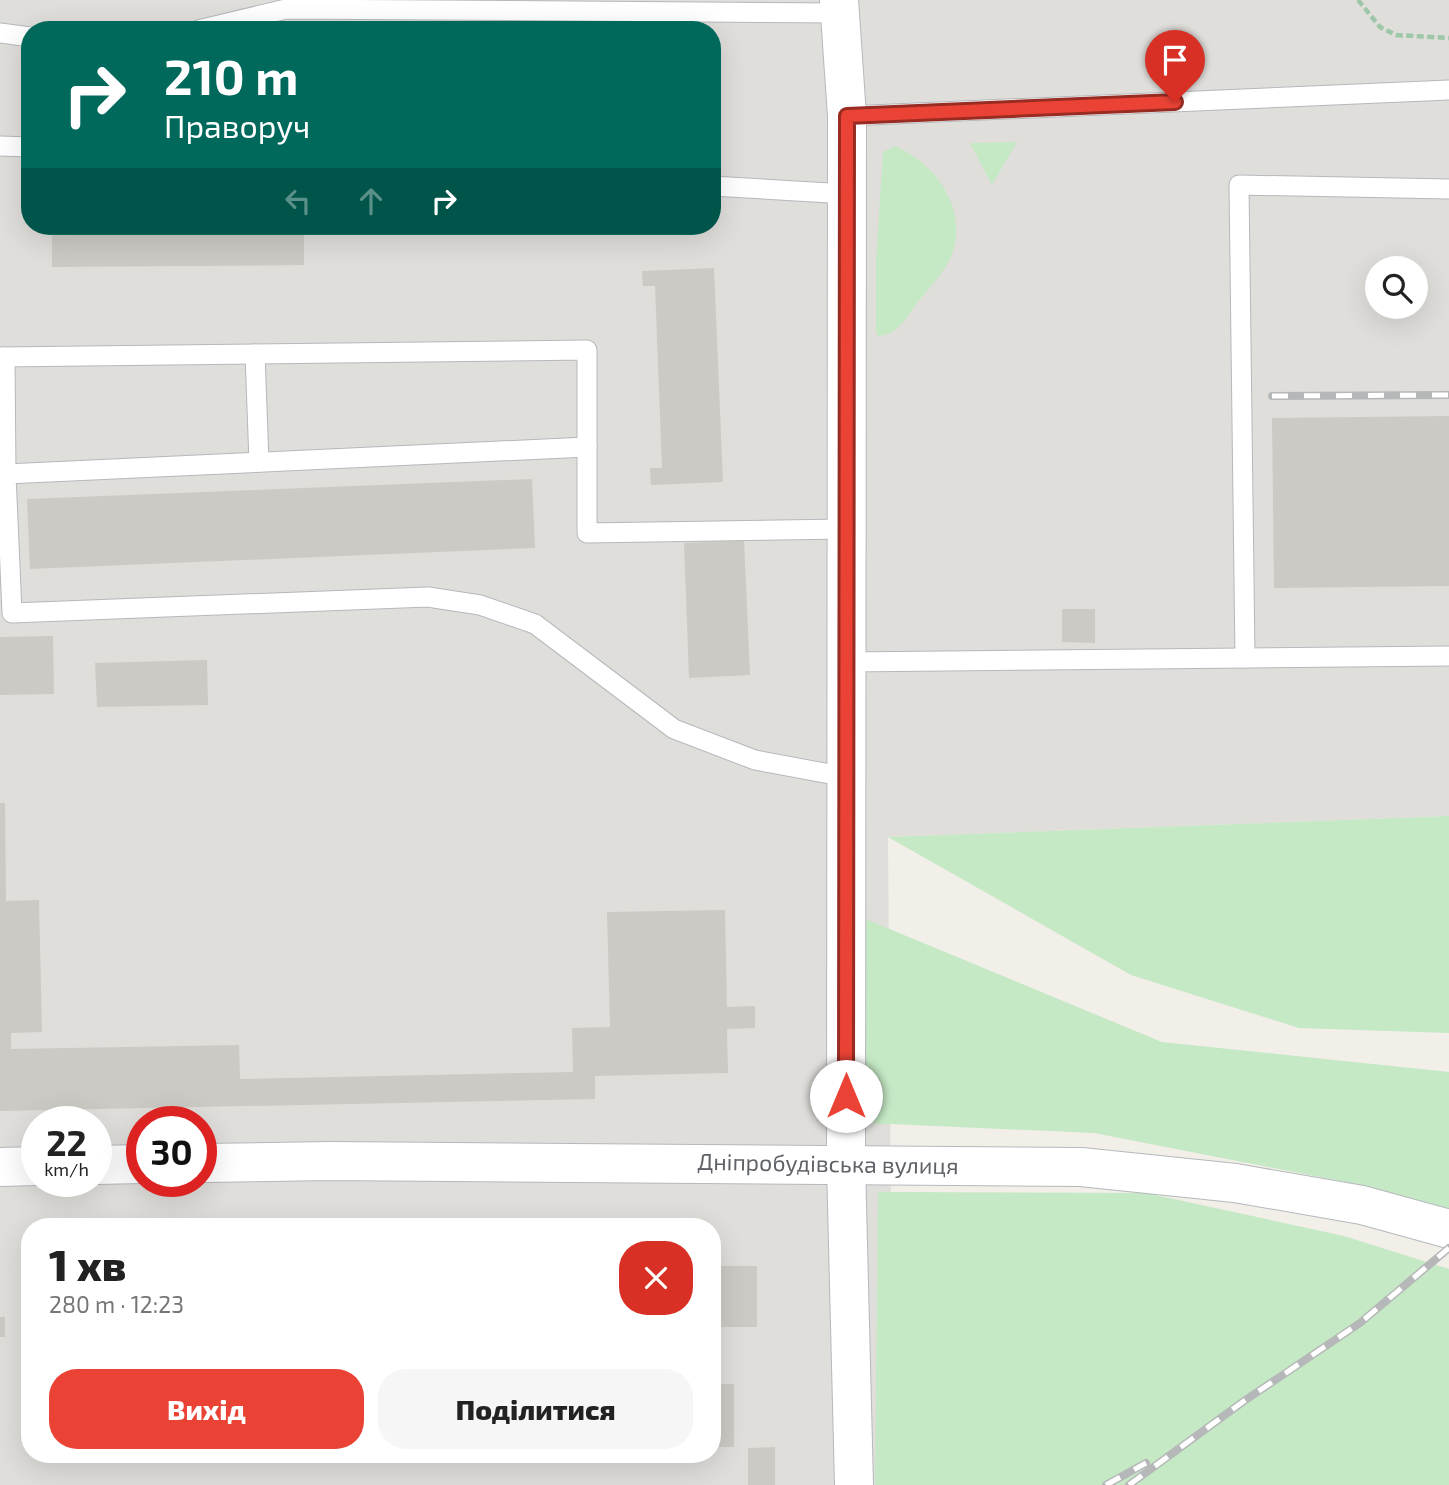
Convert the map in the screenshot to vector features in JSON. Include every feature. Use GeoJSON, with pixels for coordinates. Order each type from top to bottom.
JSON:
{"type":"FeatureCollection","features":[{"type":"Feature","properties":{"kind":"street"},"geometry":{"type":"LineString","coordinates":[[840,7],[847,116],[846,1164],[854,1485]]}},
{"type":"Feature","properties":{"kind":"street","name":"Дніпробудівська вулиця"},"geometry":{"type":"LineString","coordinates":[[217,1163],[344,1161],[1081,1167],[1234,1183],[1362,1205],[1449,1229]]}},
{"type":"Feature","properties":{"kind":"street"},"geometry":{"type":"LineString","coordinates":[[0,1167],[21,1166]]}},
{"type":"Feature","properties":{"kind":"lane"},"geometry":{"type":"LineString","coordinates":[[227,21],[283,4],[840,7]]}},
{"type":"Feature","properties":{"kind":"lane"},"geometry":{"type":"LineString","coordinates":[[0,33],[21,36]]}},
{"type":"Feature","properties":{"kind":"lane"},"geometry":{"type":"LineString","coordinates":[[847,116],[1449,90]]}},
{"type":"Feature","properties":{"kind":"lane"},"geometry":{"type":"LineString","coordinates":[[0,146],[21,147]]}},
{"type":"Feature","properties":{"kind":"lane"},"geometry":{"type":"LineString","coordinates":[[1245,658],[1240,185],[1449,189]]}},
{"type":"Feature","properties":{"kind":"lane"},"geometry":{"type":"LineString","coordinates":[[721,187],[847,194]]}},
{"type":"Feature","properties":{"kind":"lane"},"geometry":{"type":"LineString","coordinates":[[846,529],[587,533],[587,349],[2,357],[12,613],[428,597],[480,605],[535,624],[674,729],[755,760],[846,777]]}},
{"type":"Feature","properties":{"kind":"lane"},"geometry":{"type":"LineString","coordinates":[[256,354],[259,462]]}},
{"type":"Feature","properties":{"kind":"lane"},"geometry":{"type":"LineString","coordinates":[[6,474],[587,447]]}},
{"type":"Feature","properties":{"kind":"lane"},"geometry":{"type":"LineString","coordinates":[[846,662],[1449,656]]}},
{"type":"Feature","properties":{"kind":"path"},"geometry":{"type":"LineString","coordinates":[[1358,0],[1380,27],[1396,35],[1449,38]]}},
{"type":"Feature","properties":{"kind":"shaded area"},"geometry":{"type":"Polygon","coordinates":[[[0,0],[1449,0],[1449,816],[888,837],[893,1485],[0,1485],[0,0]]]}},
{"type":"Feature","properties":{"kind":"green space"},"geometry":{"type":"Polygon","coordinates":[[[1017,142],[992,185],[970,143],[1017,142]]]}},
{"type":"Feature","properties":{"kind":"green space"},"geometry":{"type":"Polygon","coordinates":[[[895,146],[925,165],[946,192],[953,208],[955,242],[947,265],[906,319],[896,329],[878,336],[876,261],[883,152],[895,146]]]}},
{"type":"Feature","properties":{"kind":"green space"},"geometry":{"type":"Polygon","coordinates":[[[1449,816],[1449,1033],[1299,1028],[1131,975],[888,837],[1449,816]]]}},
{"type":"Feature","properties":{"kind":"green space"},"geometry":{"type":"Polygon","coordinates":[[[846,911],[1162,1042],[1449,1072],[1449,1215],[1366,1186],[1094,1133],[846,1122],[846,911]]]}},
{"type":"Feature","properties":{"kind":"green space"},"geometry":{"type":"Polygon","coordinates":[[[878,1192],[1146,1193],[1344,1236],[1449,1269],[1449,1485],[875,1485],[878,1192]]]}},
{"type":"Feature","properties":{"kind":"building"},"geometry":{"type":"Polygon","coordinates":[[[52,235],[304,235],[304,265],[52,267],[52,235]]]}},
{"type":"Feature","properties":{"kind":"building"},"geometry":{"type":"Polygon","coordinates":[[[714,268],[723,482],[651,485],[650,468],[662,468],[655,286],[643,286],[642,271],[714,268]]]}},
{"type":"Feature","properties":{"kind":"building"},"geometry":{"type":"Polygon","coordinates":[[[1449,416],[1449,586],[1274,588],[1272,418],[1449,416]]]}},
{"type":"Feature","properties":{"kind":"building"},"geometry":{"type":"Polygon","coordinates":[[[532,479],[535,548],[30,569],[27,499],[532,479]]]}},
{"type":"Feature","properties":{"kind":"building"},"geometry":{"type":"Polygon","coordinates":[[[744,540],[750,675],[689,678],[684,543],[744,540]]]}},
{"type":"Feature","properties":{"kind":"building"},"geometry":{"type":"Polygon","coordinates":[[[1062,609],[1095,609],[1095,643],[1062,642],[1062,609]]]}},
{"type":"Feature","properties":{"kind":"building"},"geometry":{"type":"Polygon","coordinates":[[[53,636],[54,694],[0,695],[0,637],[53,636]]]}},
{"type":"Feature","properties":{"kind":"building"},"geometry":{"type":"Polygon","coordinates":[[[207,660],[208,705],[97,707],[95,663],[207,660]]]}},
{"type":"Feature","properties":{"kind":"building"},"geometry":{"type":"Polygon","coordinates":[[[0,803],[5,803],[6,901],[39,900],[42,1032],[11,1033],[11,1049],[239,1045],[240,1079],[573,1072],[572,1028],[610,1027],[607,912],[725,910],[727,1007],[755,1006],[755,1028],[727,1029],[728,1073],[595,1076],[595,1099],[126,1106],[126,1108],[112,1109],[112,1106],[21,1106],[21,1111],[0,1111],[0,803]]]}},
{"type":"Feature","properties":{"kind":"building"},"geometry":{"type":"Polygon","coordinates":[[[721,1266],[757,1266],[757,1327],[721,1327],[721,1266]]]}},
{"type":"Feature","properties":{"kind":"building"},"geometry":{"type":"Polygon","coordinates":[[[0,1317],[5,1317],[5,1337],[0,1337],[0,1317]]]}},
{"type":"Feature","properties":{"kind":"building"},"geometry":{"type":"Polygon","coordinates":[[[721,1384],[734,1384],[734,1447],[721,1447],[721,1384]]]}},
{"type":"Feature","properties":{"kind":"building"},"geometry":{"type":"Polygon","coordinates":[[[775,1447],[775,1485],[748,1485],[748,1448],[775,1447]]]}},
{"type":"Feature","properties":{"kind":"railway"},"geometry":{"type":"LineString","coordinates":[[1272,396],[1449,395]]}},
{"type":"Feature","properties":{"kind":"railway"},"geometry":{"type":"LineString","coordinates":[[1129,1485],[1244,1401],[1360,1323],[1449,1248]]}},
{"type":"Feature","properties":{"kind":"railway"},"geometry":{"type":"LineString","coordinates":[[1106,1485],[1146,1463]]}},
{"type":"Feature","properties":{"kind":"route"},"geometry":{"type":"LineString","coordinates":[[846,1096],[847,116],[1175,102]]}}]}
